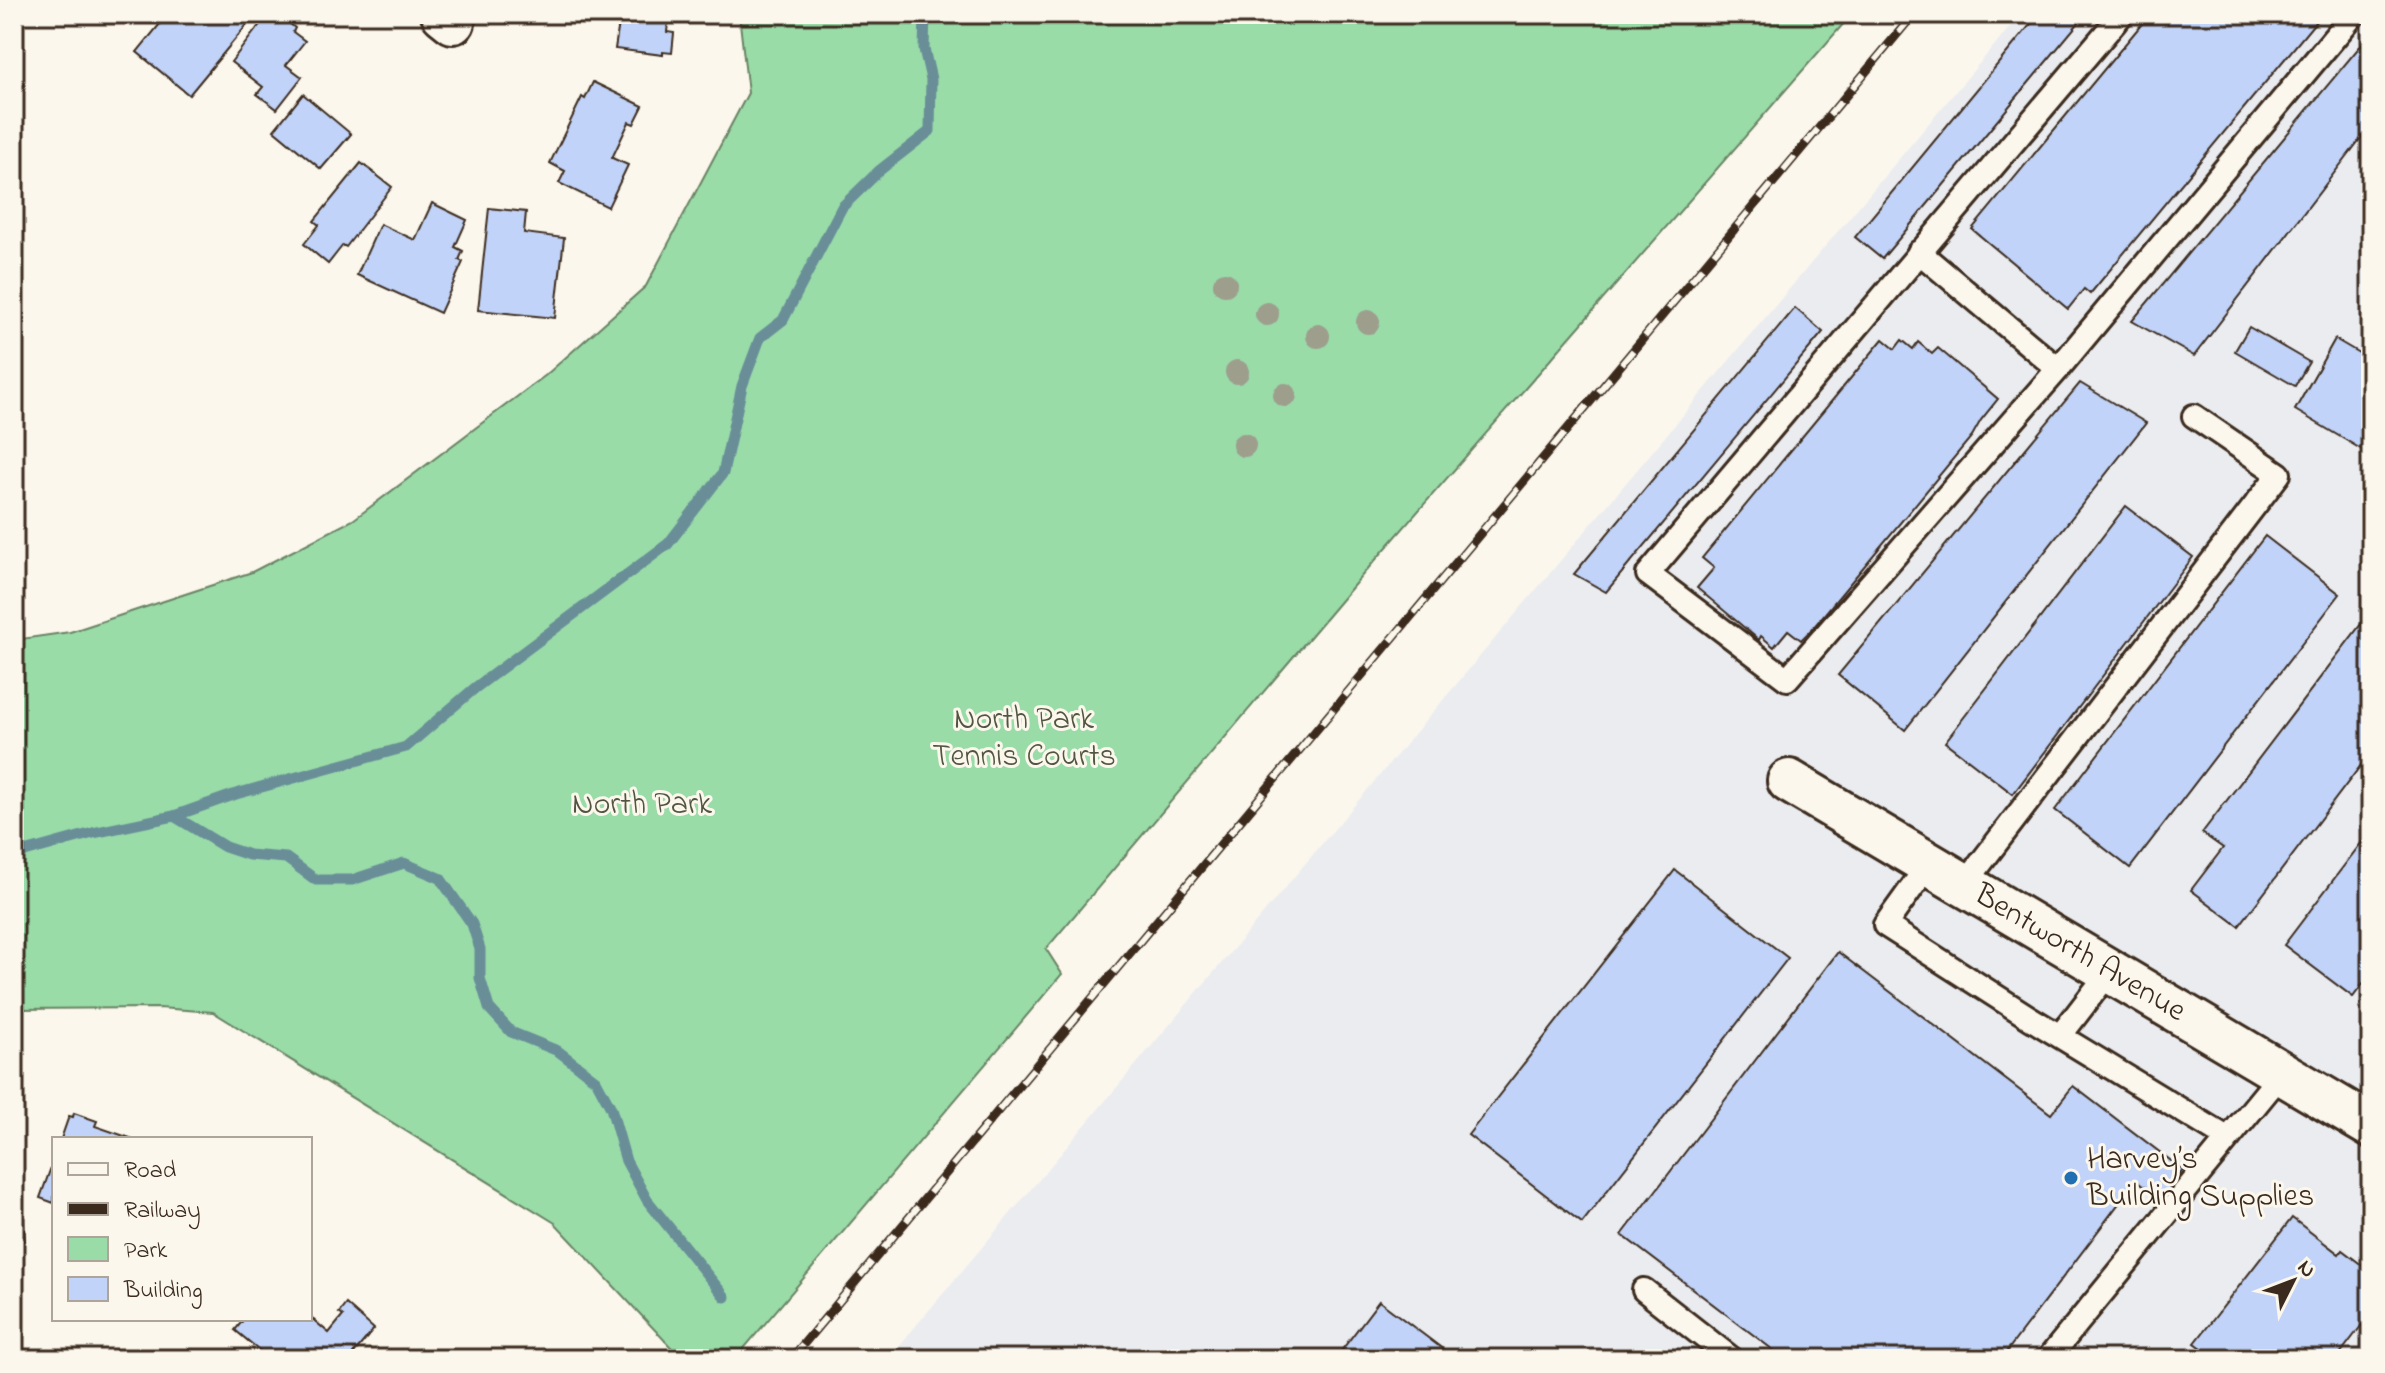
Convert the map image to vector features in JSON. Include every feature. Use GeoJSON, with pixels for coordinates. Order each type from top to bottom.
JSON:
{"type":"FeatureCollection","features":[{"type":"Feature","properties":{"kind":"street","name":"Bentworth Avenue"},"geometry":{"type":"LineString","coordinates":[[1789,781],[2282,1073],[2367,1115]]}},
{"type":"Feature","properties":{"kind":"lane"},"geometry":{"type":"LineString","coordinates":[[2122,14],[1648,574],[1787,679],[2058,369],[2354,14]]}},
{"type":"Feature","properties":{"kind":"lane"},"geometry":{"type":"LineString","coordinates":[[1919,252],[2058,369]]}},
{"type":"Feature","properties":{"kind":"lane"},"geometry":{"type":"LineString","coordinates":[[2194,416],[2279,474],[1947,875],[1885,925],[2227,1138]]}},
{"type":"Feature","properties":{"kind":"lane"},"geometry":{"type":"LineString","coordinates":[[2060,1036],[2110,971]]}},
{"type":"Feature","properties":{"kind":"lane"},"geometry":{"type":"LineString","coordinates":[[2048,1359],[2282,1073]]}},
{"type":"Feature","properties":{"kind":"lane"},"geometry":{"type":"LineString","coordinates":[[1644,1290],[1732,1359]]}},
{"type":"Feature","properties":{"kind":"shaded area"},"geometry":{"type":"Polygon","coordinates":[[[2021,14],[2371,14],[2371,1359],[888,1359],[2021,14]]]}},
{"type":"Feature","properties":{"kind":"green space","name":"North Park"},"geometry":{"type":"Polygon","coordinates":[[[739,14],[1852,14],[1365,572],[1046,949],[1062,974],[735,1359],[682,1359],[555,1223],[213,1012],[159,1008],[14,1009],[14,640],[70,632],[252,572],[353,520],[546,375],[646,286],[748,93],[739,14]]]}},
{"type":"Feature","properties":{"kind":"building"},"geometry":{"type":"Polygon","coordinates":[[[168,14],[256,14],[189,95],[137,52],[168,14]]]}},
{"type":"Feature","properties":{"kind":"building"},"geometry":{"type":"Polygon","coordinates":[[[268,14],[281,22],[283,18],[295,28],[293,32],[305,41],[286,65],[302,77],[277,109],[257,94],[263,87],[231,62],[268,14]]]}},
{"type":"Feature","properties":{"kind":"building"},"geometry":{"type":"Polygon","coordinates":[[[607,14],[669,14],[667,32],[674,33],[672,53],[663,52],[663,55],[615,49],[620,16],[607,14]]]}},
{"type":"Feature","properties":{"kind":"building"},"geometry":{"type":"Polygon","coordinates":[[[2039,14],[2086,14],[1882,259],[1855,237],[2039,14]]]}},
{"type":"Feature","properties":{"kind":"building"},"geometry":{"type":"Polygon","coordinates":[[[2150,14],[2322,14],[2090,294],[2084,289],[2068,309],[1972,229],[2150,14]]]}},
{"type":"Feature","properties":{"kind":"building"},"geometry":{"type":"Polygon","coordinates":[[[2371,33],[2371,125],[2194,356],[2132,321],[2371,33]]]}},
{"type":"Feature","properties":{"kind":"building"},"geometry":{"type":"Polygon","coordinates":[[[593,82],[643,106],[634,124],[629,122],[612,158],[628,165],[608,207],[559,183],[565,171],[550,163],[582,97],[585,99],[593,82]]]}},
{"type":"Feature","properties":{"kind":"building"},"geometry":{"type":"Polygon","coordinates":[[[303,94],[351,134],[321,169],[274,130],[303,94]]]}},
{"type":"Feature","properties":{"kind":"building"},"geometry":{"type":"Polygon","coordinates":[[[361,163],[392,187],[346,247],[343,245],[328,264],[304,244],[319,225],[314,221],[361,163]]]}},
{"type":"Feature","properties":{"kind":"building"},"geometry":{"type":"Polygon","coordinates":[[[432,203],[467,220],[455,247],[463,251],[459,260],[463,262],[440,313],[357,275],[380,224],[415,240],[432,203]]]}},
{"type":"Feature","properties":{"kind":"building"},"geometry":{"type":"Polygon","coordinates":[[[489,208],[526,212],[524,233],[564,238],[555,318],[478,310],[489,208]]]}},
{"type":"Feature","properties":{"kind":"building"},"geometry":{"type":"Polygon","coordinates":[[[1795,308],[1823,332],[1606,592],[1574,574],[1795,308]]]}},
{"type":"Feature","properties":{"kind":"building"},"geometry":{"type":"Polygon","coordinates":[[[2249,327],[2309,362],[2295,386],[2235,351],[2249,327]]]}},
{"type":"Feature","properties":{"kind":"building"},"geometry":{"type":"Polygon","coordinates":[[[1883,339],[1895,349],[1902,340],[1913,349],[1918,342],[1932,354],[1938,348],[1998,399],[1972,436],[1813,628],[1801,640],[1788,630],[1774,647],[1761,636],[1759,640],[1697,588],[1714,568],[1702,558],[1883,339]]]}},
{"type":"Feature","properties":{"kind":"building"},"geometry":{"type":"Polygon","coordinates":[[[2335,339],[2371,360],[2371,455],[2295,410],[2335,339]]]}},
{"type":"Feature","properties":{"kind":"building"},"geometry":{"type":"Polygon","coordinates":[[[2080,383],[2146,423],[1905,730],[1838,675],[2080,383]]]}},
{"type":"Feature","properties":{"kind":"building"},"geometry":{"type":"Polygon","coordinates":[[[2126,506],[2193,557],[2013,794],[1945,742],[2126,506]]]}},
{"type":"Feature","properties":{"kind":"building"},"geometry":{"type":"Polygon","coordinates":[[[2265,536],[2340,594],[2130,868],[2055,810],[2265,536]]]}},
{"type":"Feature","properties":{"kind":"building"},"geometry":{"type":"Polygon","coordinates":[[[2371,611],[2371,752],[2239,926],[2191,890],[2223,848],[2202,833],[2371,611]]]}},
{"type":"Feature","properties":{"kind":"building"},"geometry":{"type":"Polygon","coordinates":[[[2371,830],[2371,973],[2353,997],[2284,945],[2371,830]]]}},
{"type":"Feature","properties":{"kind":"building"},"geometry":{"type":"Polygon","coordinates":[[[1675,870],[1788,958],[1582,1223],[1468,1135],[1675,870]]]}},
{"type":"Feature","properties":{"kind":"building"},"geometry":{"type":"Polygon","coordinates":[[[1838,952],[2051,1114],[2073,1086],[2183,1170],[2161,1200],[2136,1181],[2001,1359],[1785,1359],[1622,1235],[1838,952]]]}},
{"type":"Feature","properties":{"kind":"building"},"geometry":{"type":"Polygon","coordinates":[[[74,1113],[97,1121],[95,1126],[127,1137],[62,1137],[69,1116],[73,1117],[74,1113]]]}},
{"type":"Feature","properties":{"kind":"building"},"geometry":{"type":"Polygon","coordinates":[[[52,1165],[52,1202],[40,1198],[52,1165]]]}},
{"type":"Feature","properties":{"kind":"building"},"geometry":{"type":"Polygon","coordinates":[[[21,1175],[25,1241],[14,1242],[14,1176],[21,1175]]]}},
{"type":"Feature","properties":{"kind":"building"},"geometry":{"type":"Polygon","coordinates":[[[2292,1218],[2339,1254],[2342,1250],[2371,1272],[2371,1313],[2336,1359],[2217,1359],[2195,1343],[2292,1218]]]}},
{"type":"Feature","properties":{"kind":"building"},"geometry":{"type":"Polygon","coordinates":[[[1379,1301],[1456,1359],[1335,1359],[1379,1301]]]}},
{"type":"Feature","properties":{"kind":"building"},"geometry":{"type":"Polygon","coordinates":[[[346,1304],[374,1329],[349,1359],[270,1359],[235,1330],[242,1321],[312,1319],[329,1333],[343,1316],[339,1313],[346,1304]]]}},
{"type":"Feature","properties":{"kind":"waterway"},"geometry":{"type":"LineString","coordinates":[[14,855],[93,833],[174,816],[236,794],[406,747],[475,688],[668,544],[723,473],[742,386],[760,338],[783,320],[842,207],[880,170],[930,131],[931,79],[924,49],[925,14]]}},
{"type":"Feature","properties":{"kind":"waterway"},"geometry":{"type":"LineString","coordinates":[[174,816],[225,847],[249,855],[286,858],[316,880],[352,880],[404,863],[440,878],[472,924],[480,949],[480,978],[489,1008],[511,1032],[558,1051],[596,1080],[611,1108],[626,1161],[647,1200],[725,1297]]}},
{"type":"Feature","properties":{"kind":"railway"},"geometry":{"type":"LineString","coordinates":[[791,1359],[1914,14]]}},
{"type":"Feature","properties":{"kind":"place","name":"Harvey’s Building Supplies"},"geometry":{"type":"Point","coordinates":[2071,1178]}},
{"type":"Feature","properties":{"kind":"park label","name":"North Park Tennis Courts"},"geometry":{"type":"Point","coordinates":[1024,738]}}]}
